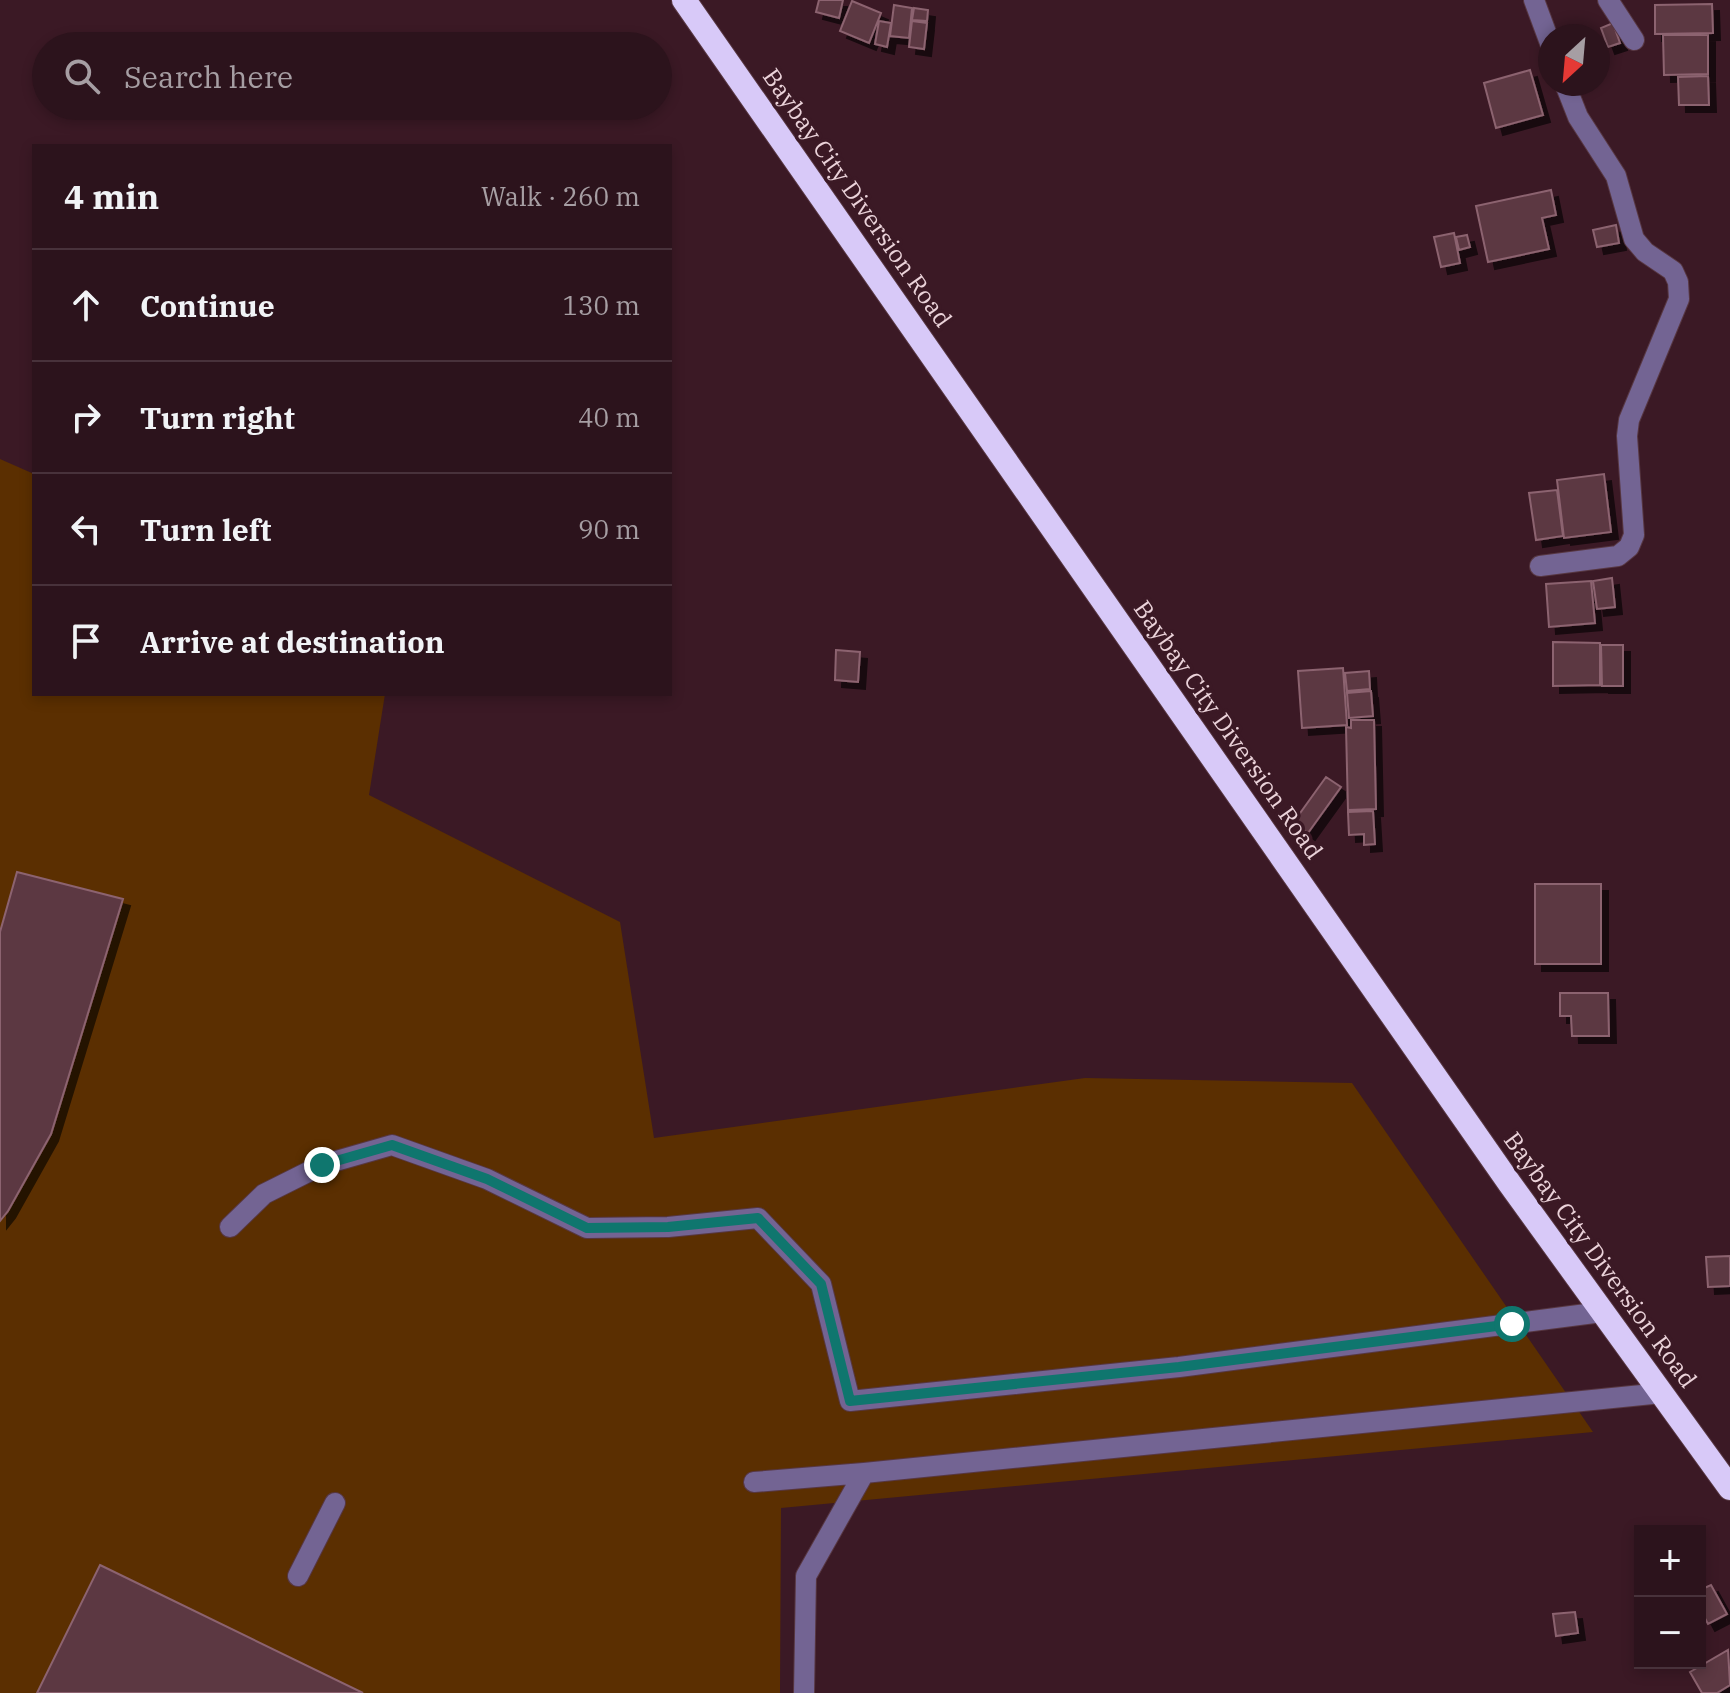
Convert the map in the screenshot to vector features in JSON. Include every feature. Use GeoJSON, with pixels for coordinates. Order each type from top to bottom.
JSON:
{"type":"FeatureCollection","features":[{"type":"Feature","properties":{"kind":"highway","name":"Baybay City Diversion Road"},"geometry":{"type":"LineString","coordinates":[[684,0],[1501,1172],[1730,1488]]}},
{"type":"Feature","properties":{"kind":"street"},"geometry":{"type":"LineString","coordinates":[[1534,0],[1543,24]]}},
{"type":"Feature","properties":{"kind":"street"},"geometry":{"type":"LineString","coordinates":[[1608,0],[1634,40]]}},
{"type":"Feature","properties":{"kind":"street"},"geometry":{"type":"LineString","coordinates":[[1540,566],[1618,556],[1629,547],[1634,535],[1627,436],[1629,420],[1680,291],[1673,271],[1645,252],[1634,239],[1616,176],[1578,117],[1570,96]]}},
{"type":"Feature","properties":{"kind":"street"},"geometry":{"type":"LineString","coordinates":[[230,1227],[264,1194],[322,1165],[392,1145],[487,1179],[587,1228],[668,1227],[758,1218],[821,1284],[850,1401],[1179,1367],[1602,1312]]}},
{"type":"Feature","properties":{"kind":"street"},"geometry":{"type":"LineString","coordinates":[[754,1482],[1662,1393]]}},
{"type":"Feature","properties":{"kind":"street"},"geometry":{"type":"LineString","coordinates":[[804,1693],[806,1576],[864,1473]]}},
{"type":"Feature","properties":{"kind":"street"},"geometry":{"type":"LineString","coordinates":[[298,1576],[335,1503]]}},
{"type":"Feature","properties":{"kind":"shaded area"},"geometry":{"type":"Polygon","coordinates":[[[0,459],[32,473],[32,696],[385,696],[369,795],[620,922],[654,1138],[1085,1078],[1352,1083],[1593,1432],[781,1508],[780,1693],[0,1693],[0,459]]]}},
{"type":"Feature","properties":{"kind":"building"},"geometry":{"type":"Polygon","coordinates":[[[819,0],[843,0],[839,18],[816,12],[819,0]]]}},
{"type":"Feature","properties":{"kind":"building"},"geometry":{"type":"Polygon","coordinates":[[[852,1],[881,13],[869,43],[840,31],[852,1]]]}},
{"type":"Feature","properties":{"kind":"building"},"geometry":{"type":"Polygon","coordinates":[[[1712,4],[1713,33],[1655,34],[1655,5],[1712,4]]]}},
{"type":"Feature","properties":{"kind":"building"},"geometry":{"type":"Polygon","coordinates":[[[894,5],[912,8],[909,38],[890,36],[894,5]]]}},
{"type":"Feature","properties":{"kind":"building"},"geometry":{"type":"Polygon","coordinates":[[[914,8],[928,10],[927,21],[912,20],[914,8]]]}},
{"type":"Feature","properties":{"kind":"building"},"geometry":{"type":"Polygon","coordinates":[[[879,21],[891,23],[887,47],[875,44],[879,21]]]}},
{"type":"Feature","properties":{"kind":"building"},"geometry":{"type":"Polygon","coordinates":[[[912,21],[927,23],[924,49],[909,47],[912,21]]]}},
{"type":"Feature","properties":{"kind":"building"},"geometry":{"type":"Polygon","coordinates":[[[1613,23],[1620,43],[1610,46],[1610,24],[1613,23]]]}},
{"type":"Feature","properties":{"kind":"building"},"geometry":{"type":"Polygon","coordinates":[[[1663,35],[1708,35],[1708,74],[1664,75],[1663,35]]]}},
{"type":"Feature","properties":{"kind":"building"},"geometry":{"type":"Polygon","coordinates":[[[1530,70],[1543,115],[1496,128],[1484,83],[1530,70]]]}},
{"type":"Feature","properties":{"kind":"building"},"geometry":{"type":"Polygon","coordinates":[[[1708,76],[1709,105],[1679,105],[1678,77],[1708,76]]]}},
{"type":"Feature","properties":{"kind":"building"},"geometry":{"type":"Polygon","coordinates":[[[1551,190],[1556,215],[1542,218],[1549,249],[1488,262],[1476,206],[1551,190]]]}},
{"type":"Feature","properties":{"kind":"building"},"geometry":{"type":"Polygon","coordinates":[[[1616,225],[1619,243],[1597,247],[1593,230],[1616,225]]]}},
{"type":"Feature","properties":{"kind":"building"},"geometry":{"type":"Polygon","coordinates":[[[1454,233],[1460,263],[1441,267],[1434,237],[1454,233]]]}},
{"type":"Feature","properties":{"kind":"building"},"geometry":{"type":"Polygon","coordinates":[[[1467,235],[1470,247],[1459,250],[1456,237],[1467,235]]]}},
{"type":"Feature","properties":{"kind":"building"},"geometry":{"type":"Polygon","coordinates":[[[1604,474],[1611,532],[1564,538],[1557,480],[1604,474]]]}},
{"type":"Feature","properties":{"kind":"building"},"geometry":{"type":"Polygon","coordinates":[[[1557,490],[1563,536],[1536,540],[1529,493],[1557,490]]]}},
{"type":"Feature","properties":{"kind":"building"},"geometry":{"type":"Polygon","coordinates":[[[1612,578],[1615,607],[1597,609],[1593,581],[1612,578]]]}},
{"type":"Feature","properties":{"kind":"building"},"geometry":{"type":"Polygon","coordinates":[[[1591,581],[1595,623],[1549,627],[1546,584],[1591,581]]]}},
{"type":"Feature","properties":{"kind":"building"},"geometry":{"type":"Polygon","coordinates":[[[1553,642],[1600,643],[1600,685],[1553,686],[1553,642]]]}},
{"type":"Feature","properties":{"kind":"building"},"geometry":{"type":"Polygon","coordinates":[[[1601,645],[1623,645],[1623,686],[1602,686],[1601,645]]]}},
{"type":"Feature","properties":{"kind":"building"},"geometry":{"type":"Polygon","coordinates":[[[836,650],[860,652],[858,682],[835,680],[836,650]]]}},
{"type":"Feature","properties":{"kind":"building"},"geometry":{"type":"Polygon","coordinates":[[[1343,668],[1347,725],[1302,728],[1298,671],[1343,668]]]}},
{"type":"Feature","properties":{"kind":"building"},"geometry":{"type":"Polygon","coordinates":[[[1369,671],[1370,689],[1347,691],[1345,673],[1369,671]]]}},
{"type":"Feature","properties":{"kind":"building"},"geometry":{"type":"Polygon","coordinates":[[[1371,691],[1373,716],[1349,718],[1347,693],[1371,691]]]}},
{"type":"Feature","properties":{"kind":"building"},"geometry":{"type":"Polygon","coordinates":[[[1351,720],[1374,720],[1376,809],[1348,810],[1346,727],[1351,728],[1351,720]]]}},
{"type":"Feature","properties":{"kind":"building"},"geometry":{"type":"Polygon","coordinates":[[[1326,777],[1341,787],[1308,833],[1293,823],[1326,777]]]}},
{"type":"Feature","properties":{"kind":"building"},"geometry":{"type":"Polygon","coordinates":[[[1373,811],[1375,844],[1364,845],[1364,834],[1349,835],[1348,812],[1373,811]]]}},
{"type":"Feature","properties":{"kind":"building"},"geometry":{"type":"Polygon","coordinates":[[[17,872],[123,899],[51,1134],[0,1221],[0,932],[17,872]]]}},
{"type":"Feature","properties":{"kind":"building"},"geometry":{"type":"Polygon","coordinates":[[[1535,884],[1601,884],[1601,964],[1535,964],[1535,884]]]}},
{"type":"Feature","properties":{"kind":"building"},"geometry":{"type":"Polygon","coordinates":[[[1560,993],[1608,993],[1609,1036],[1572,1036],[1571,1016],[1560,1016],[1560,993]]]}},
{"type":"Feature","properties":{"kind":"building"},"geometry":{"type":"Polygon","coordinates":[[[1730,1256],[1730,1286],[1708,1287],[1706,1257],[1730,1256]]]}},
{"type":"Feature","properties":{"kind":"building"},"geometry":{"type":"Polygon","coordinates":[[[100,1565],[363,1693],[37,1693],[100,1565]]]}},
{"type":"Feature","properties":{"kind":"building"},"geometry":{"type":"Polygon","coordinates":[[[1711,1585],[1727,1614],[1708,1624],[1706,1620],[1706,1587],[1711,1585]]]}},
{"type":"Feature","properties":{"kind":"building"},"geometry":{"type":"Polygon","coordinates":[[[1575,1612],[1578,1633],[1556,1636],[1553,1614],[1575,1612]]]}},
{"type":"Feature","properties":{"kind":"building"},"geometry":{"type":"Polygon","coordinates":[[[1728,1650],[1730,1685],[1717,1693],[1702,1693],[1690,1672],[1706,1669],[1706,1663],[1728,1650]]]}},
{"type":"Feature","properties":{"kind":"route"},"geometry":{"type":"LineString","coordinates":[[322,1165],[392,1145],[487,1179],[587,1228],[668,1227],[758,1218],[821,1284],[850,1401],[1179,1367],[1512,1324]]}}]}
